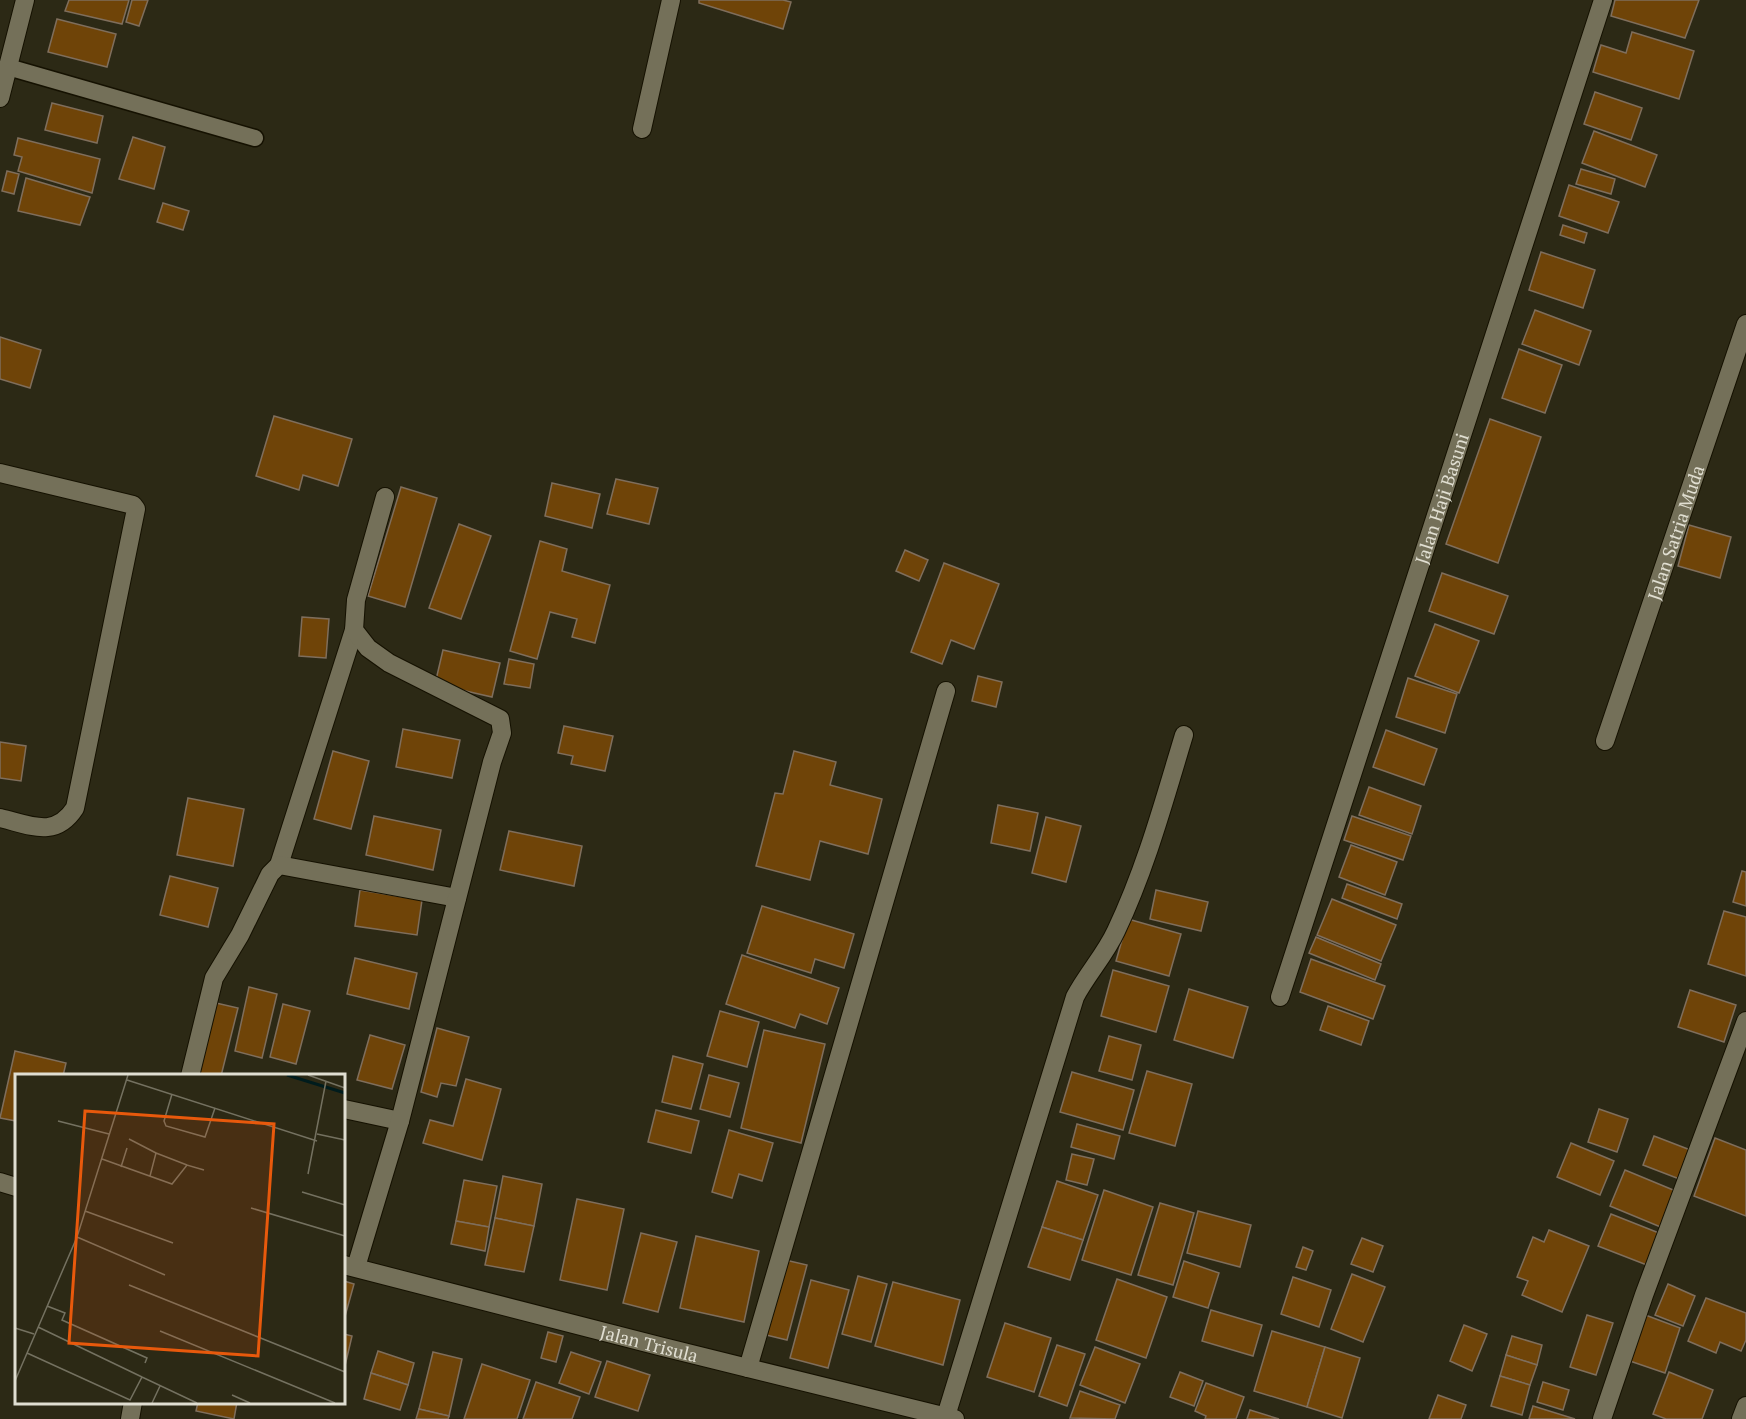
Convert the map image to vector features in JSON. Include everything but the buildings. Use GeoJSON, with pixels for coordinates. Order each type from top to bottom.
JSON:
{"type":"FeatureCollection","features":[{"type":"Feature","properties":{"kind":"street"},"geometry":{"type":"LineString","coordinates":[[0,98],[25,0]]}},
{"type":"Feature","properties":{"kind":"street"},"geometry":{"type":"LineString","coordinates":[[642,129],[670,0]]}},
{"type":"Feature","properties":{"kind":"street","name":"Jalan Haji Basuni"},"geometry":{"type":"LineString","coordinates":[[1280,997],[1604,0]]}},
{"type":"Feature","properties":{"kind":"street","name":"Jalan Satria Muda"},"geometry":{"type":"LineString","coordinates":[[1605,741],[1746,324]]}},
{"type":"Feature","properties":{"kind":"street"},"geometry":{"type":"LineString","coordinates":[[0,473],[125,502],[136,509],[75,808],[68,819],[57,827],[38,827],[0,818]]}},
{"type":"Feature","properties":{"kind":"street"},"geometry":{"type":"LineString","coordinates":[[190,1074],[214,978],[240,935],[270,874],[279,865],[354,630],[356,600],[385,496]]}},
{"type":"Feature","properties":{"kind":"street"},"geometry":{"type":"LineString","coordinates":[[350,1266],[400,1121],[492,762],[502,733],[500,719],[390,663],[368,648],[354,630]]}},
{"type":"Feature","properties":{"kind":"street"},"geometry":{"type":"LineString","coordinates":[[748,1368],[946,691]]}},
{"type":"Feature","properties":{"kind":"street"},"geometry":{"type":"LineString","coordinates":[[950,1417],[1075,997],[1083,981],[1116,933],[1141,876],[1184,735]]}},
{"type":"Feature","properties":{"kind":"street"},"geometry":{"type":"LineString","coordinates":[[279,865],[457,898]]}},
{"type":"Feature","properties":{"kind":"street"},"geometry":{"type":"LineString","coordinates":[[1602,1419],[1644,1295],[1746,1021]]}},
{"type":"Feature","properties":{"kind":"street"},"geometry":{"type":"LineString","coordinates":[[345,1109],[400,1121]]}},
{"type":"Feature","properties":{"kind":"street"},"geometry":{"type":"LineString","coordinates":[[0,1182],[15,1187]]}},
{"type":"Feature","properties":{"kind":"street","name":"Jalan Trisula"},"geometry":{"type":"LineString","coordinates":[[350,1266],[950,1417]]}},
{"type":"Feature","properties":{"kind":"street"},"geometry":{"type":"LineString","coordinates":[[130,1419],[133,1404]]}},
{"type":"Feature","properties":{"kind":"street"},"geometry":{"type":"LineString","coordinates":[[1741,1419],[1746,1406]]}},
{"type":"Feature","properties":{"kind":"lane"},"geometry":{"type":"LineString","coordinates":[[8,67],[255,138]]}}]}
